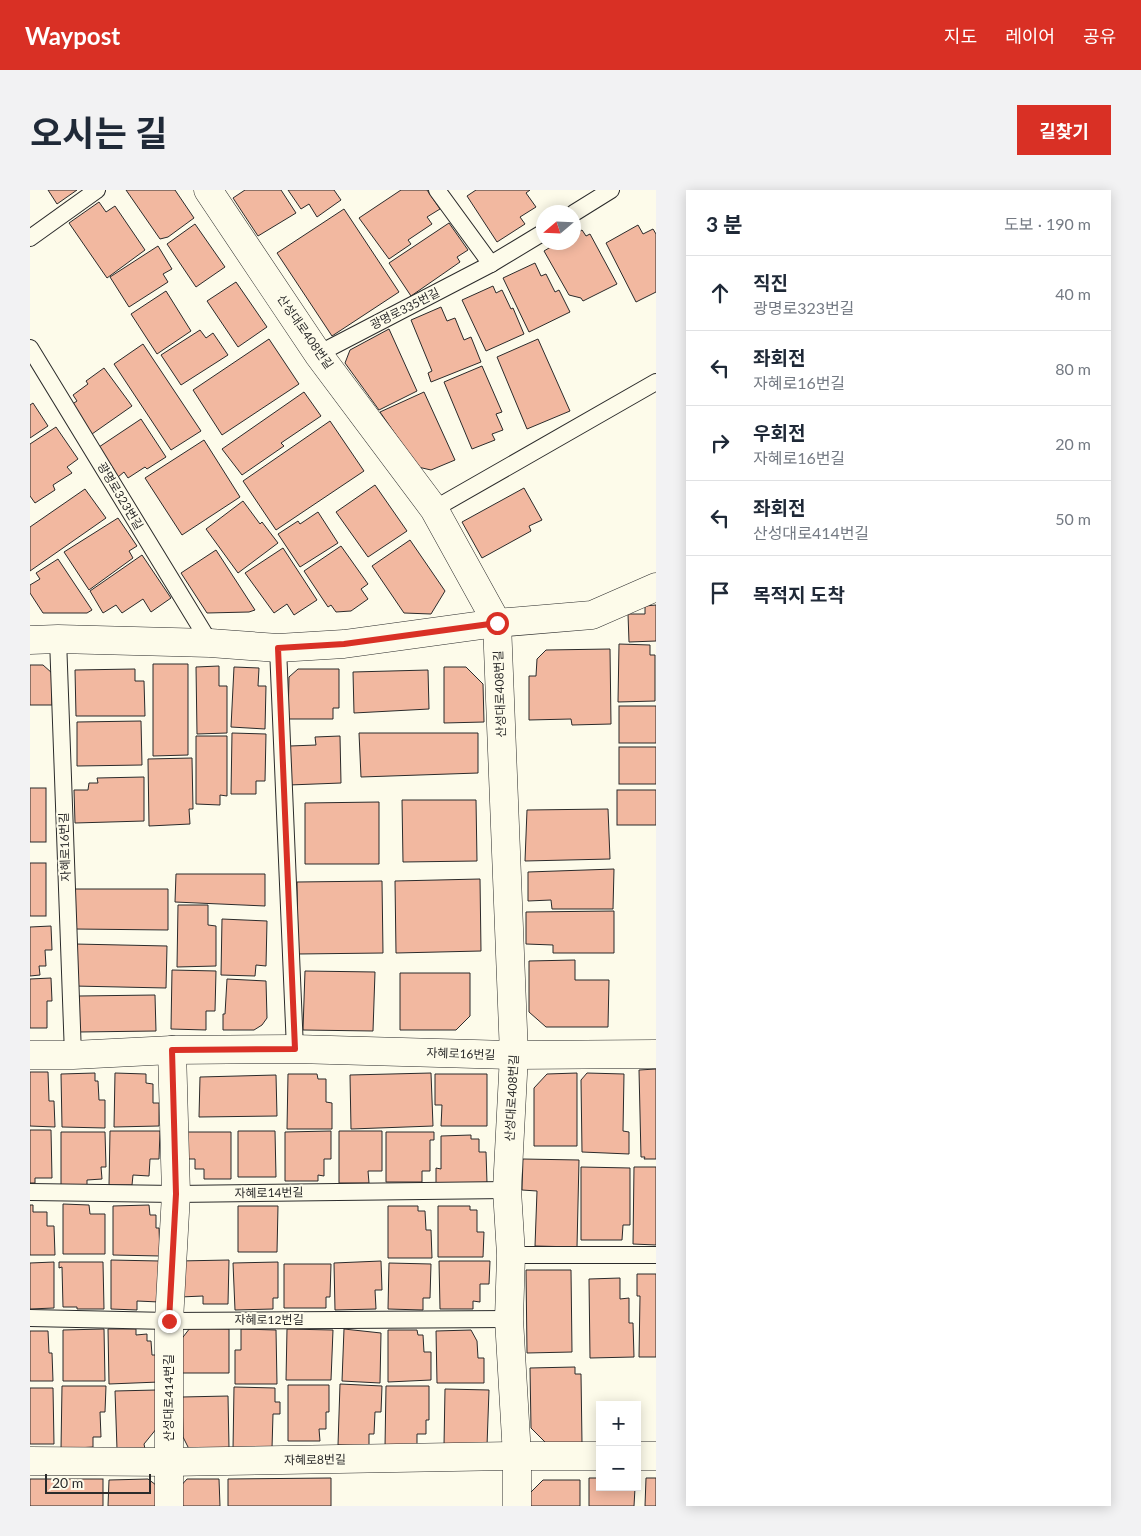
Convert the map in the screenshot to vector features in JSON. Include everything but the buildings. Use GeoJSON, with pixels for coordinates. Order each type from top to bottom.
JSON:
{"type":"FeatureCollection","features":[{"type":"Feature","properties":{"kind":"street","name":"산성대로408번길"},"geometry":{"type":"LineString","coordinates":[[208,190],[318,354],[434,509],[497,623],[514,1055],[507,1190],[512,1255],[509,1319],[517,1456],[517,1506]]}},
{"type":"Feature","properties":{"kind":"street"},"geometry":{"type":"LineString","coordinates":[[30,640],[58,638],[210,643],[278,648],[344,644],[497,623],[592,615],[656,587]]}},
{"type":"Feature","properties":{"kind":"street","name":"자혜로16번길"},"geometry":{"type":"LineString","coordinates":[[30,1055],[73,1055],[172,1050],[295,1049],[514,1055],[656,1054]]}},
{"type":"Feature","properties":{"kind":"street","name":"산성대로414번길"},"geometry":{"type":"LineString","coordinates":[[169,1506],[169,1321],[176,1194],[172,1050]]}},
{"type":"Feature","properties":{"kind":"street","name":"자혜로8번길"},"geometry":{"type":"LineString","coordinates":[[30,1461],[168,1462],[596,1456]]}},
{"type":"Feature","properties":{"kind":"street"},"geometry":{"type":"LineString","coordinates":[[641,1456],[656,1456]]}},
{"type":"Feature","properties":{"kind":"lane"},"geometry":{"type":"LineString","coordinates":[[30,238],[97,190]]}},
{"type":"Feature","properties":{"kind":"lane"},"geometry":{"type":"LineString","coordinates":[[437,190],[491,264]]}},
{"type":"Feature","properties":{"kind":"lane"},"geometry":{"type":"LineString","coordinates":[[581,209],[611,190]]}},
{"type":"Feature","properties":{"kind":"lane","name":"광명로335번길"},"geometry":{"type":"LineString","coordinates":[[318,354],[491,264],[536,237]]}},
{"type":"Feature","properties":{"kind":"lane","name":"광명로323번길"},"geometry":{"type":"LineString","coordinates":[[30,348],[210,643]]}},
{"type":"Feature","properties":{"kind":"lane"},"geometry":{"type":"LineString","coordinates":[[434,509],[656,382]]}},
{"type":"Feature","properties":{"kind":"lane","name":"자혜로16번길"},"geometry":{"type":"LineString","coordinates":[[58,638],[73,1055]]}},
{"type":"Feature","properties":{"kind":"lane"},"geometry":{"type":"LineString","coordinates":[[278,648],[295,1049]]}},
{"type":"Feature","properties":{"kind":"lane","name":"자혜로14번길"},"geometry":{"type":"LineString","coordinates":[[30,1192],[176,1194],[507,1190]]}},
{"type":"Feature","properties":{"kind":"lane"},"geometry":{"type":"LineString","coordinates":[[512,1255],[656,1256]]}},
{"type":"Feature","properties":{"kind":"lane","name":"자혜로12번길"},"geometry":{"type":"LineString","coordinates":[[30,1318],[169,1321],[509,1319]]}},
{"type":"Feature","properties":{"kind":"route"},"geometry":{"type":"LineString","coordinates":[[169,1321],[176,1194],[172,1050],[295,1049],[278,648],[344,644],[497,623]]}}]}
